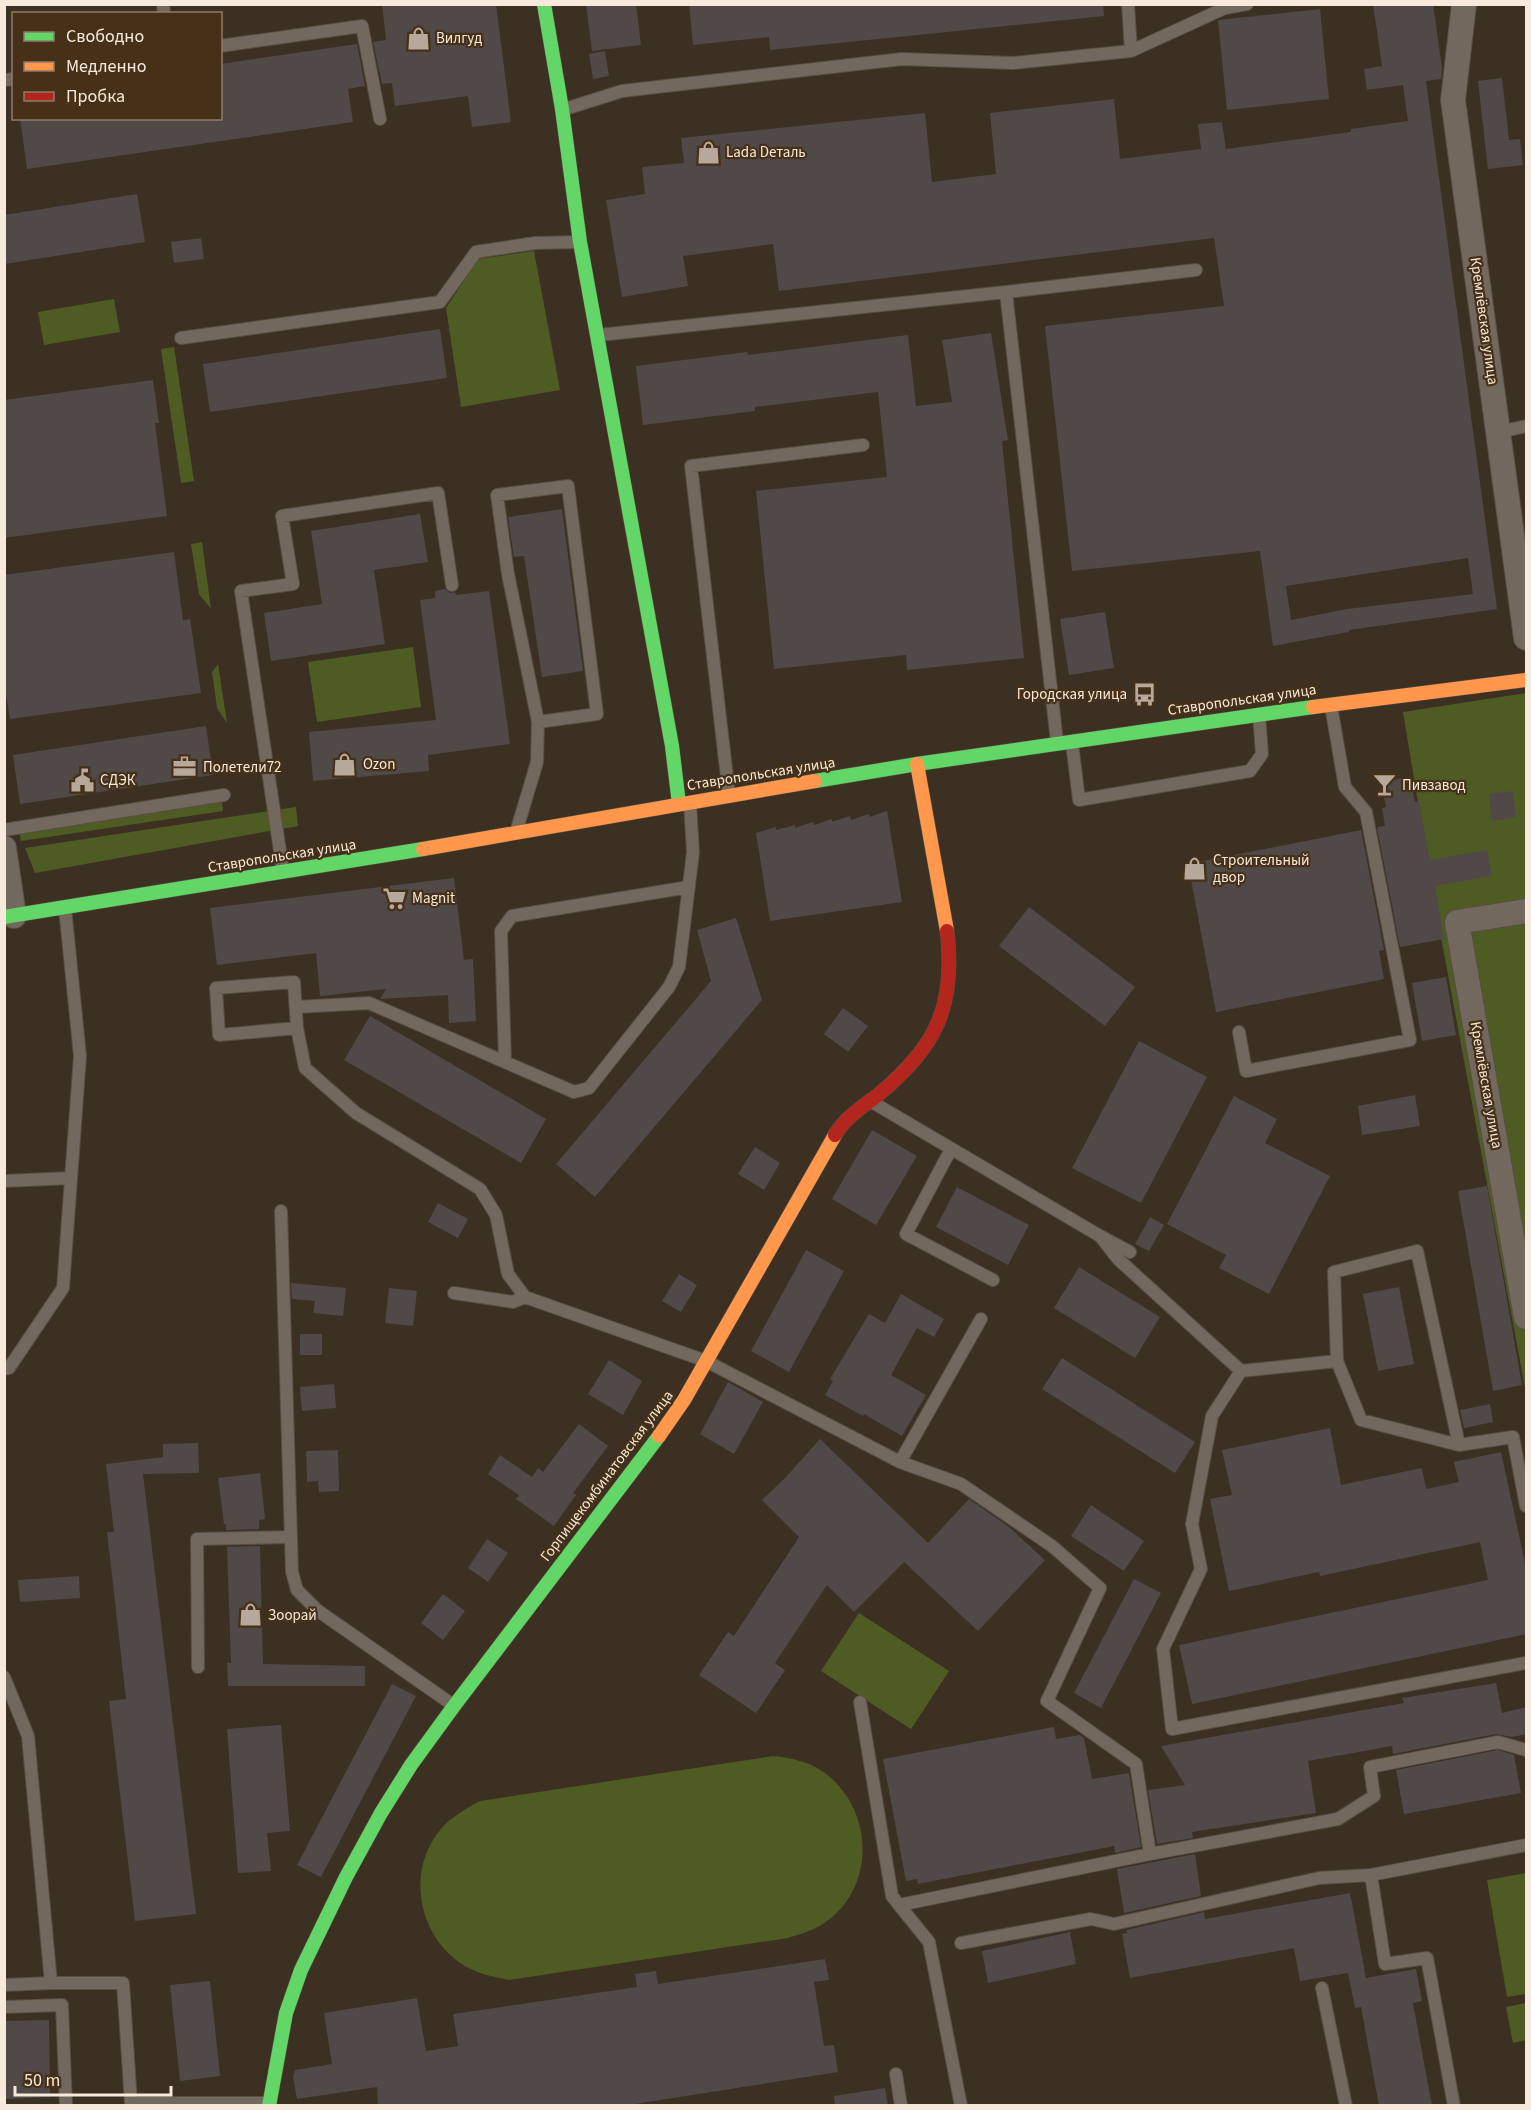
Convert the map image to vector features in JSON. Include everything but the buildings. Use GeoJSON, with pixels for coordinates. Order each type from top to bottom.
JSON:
{"type":"FeatureCollection","features":[{"type":"Feature","properties":{"kind":"street"},"geometry":{"type":"LineString","coordinates":[[544,4],[562,109],[580,242],[684,803]]}},
{"type":"Feature","properties":{"kind":"street","name":"Кремлёвская улица"},"geometry":{"type":"LineString","coordinates":[[1464,4],[1454,99],[1527,638]]}},
{"type":"Feature","properties":{"kind":"street","name":"Ставропольская улица"},"geometry":{"type":"LineString","coordinates":[[9,917],[918,764],[1258,714],[1527,680]]}},
{"type":"Feature","properties":{"kind":"street","name":"Горпищекомбинатовская улица"},"geometry":{"type":"LineString","coordinates":[[270,2104],[286,2013],[301,1970],[346,1877],[381,1813],[411,1765],[454,1706],[663,1431],[684,1400],[838,1129],[858,1109],[894,1084],[924,1052],[943,1011],[948,982],[949,932],[918,764]]}},
{"type":"Feature","properties":{"kind":"street"},"geometry":{"type":"LineString","coordinates":[[4,848],[9,917]]}},
{"type":"Feature","properties":{"kind":"street","name":"Кремлёвская улица"},"geometry":{"type":"LineString","coordinates":[[1527,911],[1457,922],[1527,1317]]}},
{"type":"Feature","properties":{"kind":"lane"},"geometry":{"type":"LineString","coordinates":[[1128,4],[1131,51]]}},
{"type":"Feature","properties":{"kind":"lane"},"geometry":{"type":"LineString","coordinates":[[562,109],[622,91],[902,59],[1013,63],[1131,51],[1225,6],[1247,4]]}},
{"type":"Feature","properties":{"kind":"lane"},"geometry":{"type":"LineString","coordinates":[[222,46],[362,26],[380,119]]}},
{"type":"Feature","properties":{"kind":"lane"},"geometry":{"type":"LineString","coordinates":[[181,338],[440,302],[476,252],[535,243],[580,242]]}},
{"type":"Feature","properties":{"kind":"lane"},"geometry":{"type":"LineString","coordinates":[[598,335],[1196,270]]}},
{"type":"Feature","properties":{"kind":"lane"},"geometry":{"type":"LineString","coordinates":[[1006,292],[1057,743]]}},
{"type":"Feature","properties":{"kind":"lane"},"geometry":{"type":"LineString","coordinates":[[1499,432],[1527,426]]}},
{"type":"Feature","properties":{"kind":"lane"},"geometry":{"type":"LineString","coordinates":[[730,796],[691,466],[863,445]]}},
{"type":"Feature","properties":{"kind":"lane"},"geometry":{"type":"LineString","coordinates":[[516,833],[537,762],[538,722],[508,574],[497,495],[568,486],[597,714],[538,722]]}},
{"type":"Feature","properties":{"kind":"lane"},"geometry":{"type":"LineString","coordinates":[[283,872],[241,591],[293,584],[282,516],[438,493],[452,585]]}},
{"type":"Feature","properties":{"kind":"lane"},"geometry":{"type":"LineString","coordinates":[[1239,1032],[1246,1071],[1410,1040],[1366,812],[1345,787],[1331,705]]}},
{"type":"Feature","properties":{"kind":"lane"},"geometry":{"type":"LineString","coordinates":[[1072,741],[1079,800],[1250,771],[1262,754],[1258,714]]}},
{"type":"Feature","properties":{"kind":"lane"},"geometry":{"type":"LineString","coordinates":[[4,830],[224,795]]}},
{"type":"Feature","properties":{"kind":"lane"},"geometry":{"type":"LineString","coordinates":[[296,1007],[369,1003],[574,1092],[588,1088],[669,987],[679,967],[693,852],[684,803]]}},
{"type":"Feature","properties":{"kind":"lane"},"geometry":{"type":"LineString","coordinates":[[505,1061],[501,931],[512,916],[689,887]]}},
{"type":"Feature","properties":{"kind":"lane"},"geometry":{"type":"LineString","coordinates":[[4,1369],[9,1368],[63,1288],[80,1056],[65,908]]}},
{"type":"Feature","properties":{"kind":"lane"},"geometry":{"type":"LineString","coordinates":[[297,1028],[219,1035],[216,988],[294,982],[297,1028],[305,1068],[356,1113],[480,1189],[496,1215],[508,1274],[525,1297],[706,1361],[900,1462],[961,1484],[1052,1546],[1100,1588],[1047,1701],[1136,1764],[1150,1854]]}},
{"type":"Feature","properties":{"kind":"lane"},"geometry":{"type":"LineString","coordinates":[[870,1101],[1130,1252]]}},
{"type":"Feature","properties":{"kind":"lane"},"geometry":{"type":"LineString","coordinates":[[951,1149],[906,1234],[993,1280]]}},
{"type":"Feature","properties":{"kind":"lane"},"geometry":{"type":"LineString","coordinates":[[4,1181],[71,1178]]}},
{"type":"Feature","properties":{"kind":"lane"},"geometry":{"type":"LineString","coordinates":[[281,1211],[292,1572],[297,1590],[308,1602],[454,1706]]}},
{"type":"Feature","properties":{"kind":"lane"},"geometry":{"type":"LineString","coordinates":[[1100,1236],[1118,1259],[1241,1371],[1336,1361]]}},
{"type":"Feature","properties":{"kind":"lane"},"geometry":{"type":"LineString","coordinates":[[1459,1444],[1417,1251],[1334,1272],[1336,1361],[1361,1420],[1459,1444],[1513,1437],[1527,1506]]}},
{"type":"Feature","properties":{"kind":"lane"},"geometry":{"type":"LineString","coordinates":[[454,1293],[513,1302],[525,1297]]}},
{"type":"Feature","properties":{"kind":"lane"},"geometry":{"type":"LineString","coordinates":[[900,1462],[981,1319]]}},
{"type":"Feature","properties":{"kind":"lane"},"geometry":{"type":"LineString","coordinates":[[1241,1371],[1212,1416],[1192,1524],[1201,1569],[1162,1649],[1172,1729],[1527,1663]]}},
{"type":"Feature","properties":{"kind":"lane"},"geometry":{"type":"LineString","coordinates":[[198,1667],[197,1539],[291,1537]]}},
{"type":"Feature","properties":{"kind":"lane"},"geometry":{"type":"LineString","coordinates":[[4,1677],[28,1736],[51,1983]]}},
{"type":"Feature","properties":{"kind":"lane"},"geometry":{"type":"LineString","coordinates":[[860,1702],[892,1896],[929,1942],[961,2106]]}},
{"type":"Feature","properties":{"kind":"lane"},"geometry":{"type":"LineString","coordinates":[[899,1905],[1338,1819],[1374,1796],[1370,1767],[1498,1742],[1527,1750]]}},
{"type":"Feature","properties":{"kind":"lane"},"geometry":{"type":"LineString","coordinates":[[961,1943],[1091,1919],[1114,1924],[1319,1878],[1371,1875],[1527,1845]]}},
{"type":"Feature","properties":{"kind":"lane"},"geometry":{"type":"LineString","coordinates":[[1371,1875],[1385,1964],[1427,1958],[1454,2106]]}},
{"type":"Feature","properties":{"kind":"lane"},"geometry":{"type":"LineString","coordinates":[[4,1985],[123,1983],[131,2103],[270,2104]]}},
{"type":"Feature","properties":{"kind":"lane"},"geometry":{"type":"LineString","coordinates":[[1322,1988],[1346,2106]]}},
{"type":"Feature","properties":{"kind":"lane"},"geometry":{"type":"LineString","coordinates":[[4,2007],[62,2005],[66,2106]]}},
{"type":"Feature","properties":{"kind":"lane"},"geometry":{"type":"LineString","coordinates":[[896,2074],[901,2106]]}},
{"type":"Feature","properties":{"kind":"green space"},"geometry":{"type":"Polygon","coordinates":[[[534,251],[560,390],[461,407],[446,308],[478,259],[534,251]]]}},
{"type":"Feature","properties":{"kind":"green space"},"geometry":{"type":"Polygon","coordinates":[[[114,299],[120,332],[44,345],[38,312],[114,299]]]}},
{"type":"Feature","properties":{"kind":"green space"},"geometry":{"type":"Polygon","coordinates":[[[174,347],[194,481],[181,483],[161,349],[174,347]]]}},
{"type":"Feature","properties":{"kind":"green space"},"geometry":{"type":"Polygon","coordinates":[[[202,542],[211,609],[199,594],[191,544],[202,542]]]}},
{"type":"Feature","properties":{"kind":"green space"},"geometry":{"type":"Polygon","coordinates":[[[413,647],[421,707],[317,722],[308,662],[413,647]]]}},
{"type":"Feature","properties":{"kind":"green space"},"geometry":{"type":"Polygon","coordinates":[[[218,664],[227,723],[217,708],[212,672],[218,664]]]}},
{"type":"Feature","properties":{"kind":"green space"},"geometry":{"type":"Polygon","coordinates":[[[1526,693],[1526,1393],[1435,905],[1403,712],[1526,693]]]}},
{"type":"Feature","properties":{"kind":"green space"},"geometry":{"type":"Polygon","coordinates":[[[222,801],[223,811],[21,841],[19,831],[222,801]]]}},
{"type":"Feature","properties":{"kind":"green space"},"geometry":{"type":"Polygon","coordinates":[[[296,807],[298,826],[35,873],[25,848],[296,807]]]}},
{"type":"Feature","properties":{"kind":"green space"},"geometry":{"type":"Polygon","coordinates":[[[859,1613],[949,1671],[911,1729],[821,1671],[859,1613]]]}},
{"type":"Feature","properties":{"kind":"green space"},"geometry":{"type":"Polygon","coordinates":[[[773,1756],[801,1761],[825,1773],[841,1789],[853,1808],[860,1828],[863,1850],[860,1871],[853,1891],[840,1909],[815,1929],[788,1938],[509,1980],[481,1973],[465,1966],[449,1954],[437,1939],[428,1922],[422,1904],[420,1885],[429,1847],[449,1821],[480,1801],[773,1756]]]}},
{"type":"Feature","properties":{"kind":"green space"},"geometry":{"type":"Polygon","coordinates":[[[1526,1873],[1526,1994],[1507,1997],[1487,1880],[1526,1873]]]}},
{"type":"Feature","properties":{"kind":"green space"},"geometry":{"type":"Polygon","coordinates":[[[1526,2003],[1526,2040],[1513,2043],[1506,2007],[1526,2003]]]}},
{"type":"Feature","properties":{"kind":"traffic: fast"},"geometry":{"type":"LineString","coordinates":[[544,4],[562,109],[580,242],[672,746],[679,804]]}},
{"type":"Feature","properties":{"kind":"traffic: fast"},"geometry":{"type":"LineString","coordinates":[[815,781],[917,764],[1313,707]]}},
{"type":"Feature","properties":{"kind":"traffic: fast"},"geometry":{"type":"LineString","coordinates":[[4,917],[423,849]]}},
{"type":"Feature","properties":{"kind":"traffic: fast"},"geometry":{"type":"LineString","coordinates":[[269,2106],[286,2013],[301,1970],[346,1877],[381,1813],[411,1765],[454,1706],[659,1436]]}},
{"type":"Feature","properties":{"kind":"traffic: slow"},"geometry":{"type":"LineString","coordinates":[[1313,707],[1526,680]]}},
{"type":"Feature","properties":{"kind":"traffic: slow"},"geometry":{"type":"LineString","coordinates":[[917,764],[947,931]]}},
{"type":"Feature","properties":{"kind":"traffic: slow"},"geometry":{"type":"LineString","coordinates":[[423,849],[815,781]]}},
{"type":"Feature","properties":{"kind":"traffic: slow"},"geometry":{"type":"LineString","coordinates":[[659,1436],[684,1400],[835,1135]]}},
{"type":"Feature","properties":{"kind":"traffic: jam"},"geometry":{"type":"LineString","coordinates":[[835,1135],[849,1118],[899,1077],[928,1042],[938,1023],[948,981],[947,931]]}},
{"type":"Feature","properties":{"kind":"place","name":"Вилгуд"},"geometry":{"type":"Point","coordinates":[418,38]}},
{"type":"Feature","properties":{"kind":"place","name":"Lada Dеталь"},"geometry":{"type":"Point","coordinates":[708,152]}},
{"type":"Feature","properties":{"kind":"place","name":"Городская улица"},"geometry":{"type":"Point","coordinates":[1145,694]}},
{"type":"Feature","properties":{"kind":"place","name":"Ozon"},"geometry":{"type":"Point","coordinates":[345,764]}},
{"type":"Feature","properties":{"kind":"place","name":"Полетели72"},"geometry":{"type":"Point","coordinates":[185,767]}},
{"type":"Feature","properties":{"kind":"place","name":"СДЭК"},"geometry":{"type":"Point","coordinates":[82,780]}},
{"type":"Feature","properties":{"kind":"place","name":"Пивзавод"},"geometry":{"type":"Point","coordinates":[1384,785]}},
{"type":"Feature","properties":{"kind":"place","name":"Строительный двор"},"geometry":{"type":"Point","coordinates":[1195,869]}},
{"type":"Feature","properties":{"kind":"place","name":"Magnit"},"geometry":{"type":"Point","coordinates":[394,898]}},
{"type":"Feature","properties":{"kind":"place","name":"Зоорай"},"geometry":{"type":"Point","coordinates":[250,1615]}}]}
